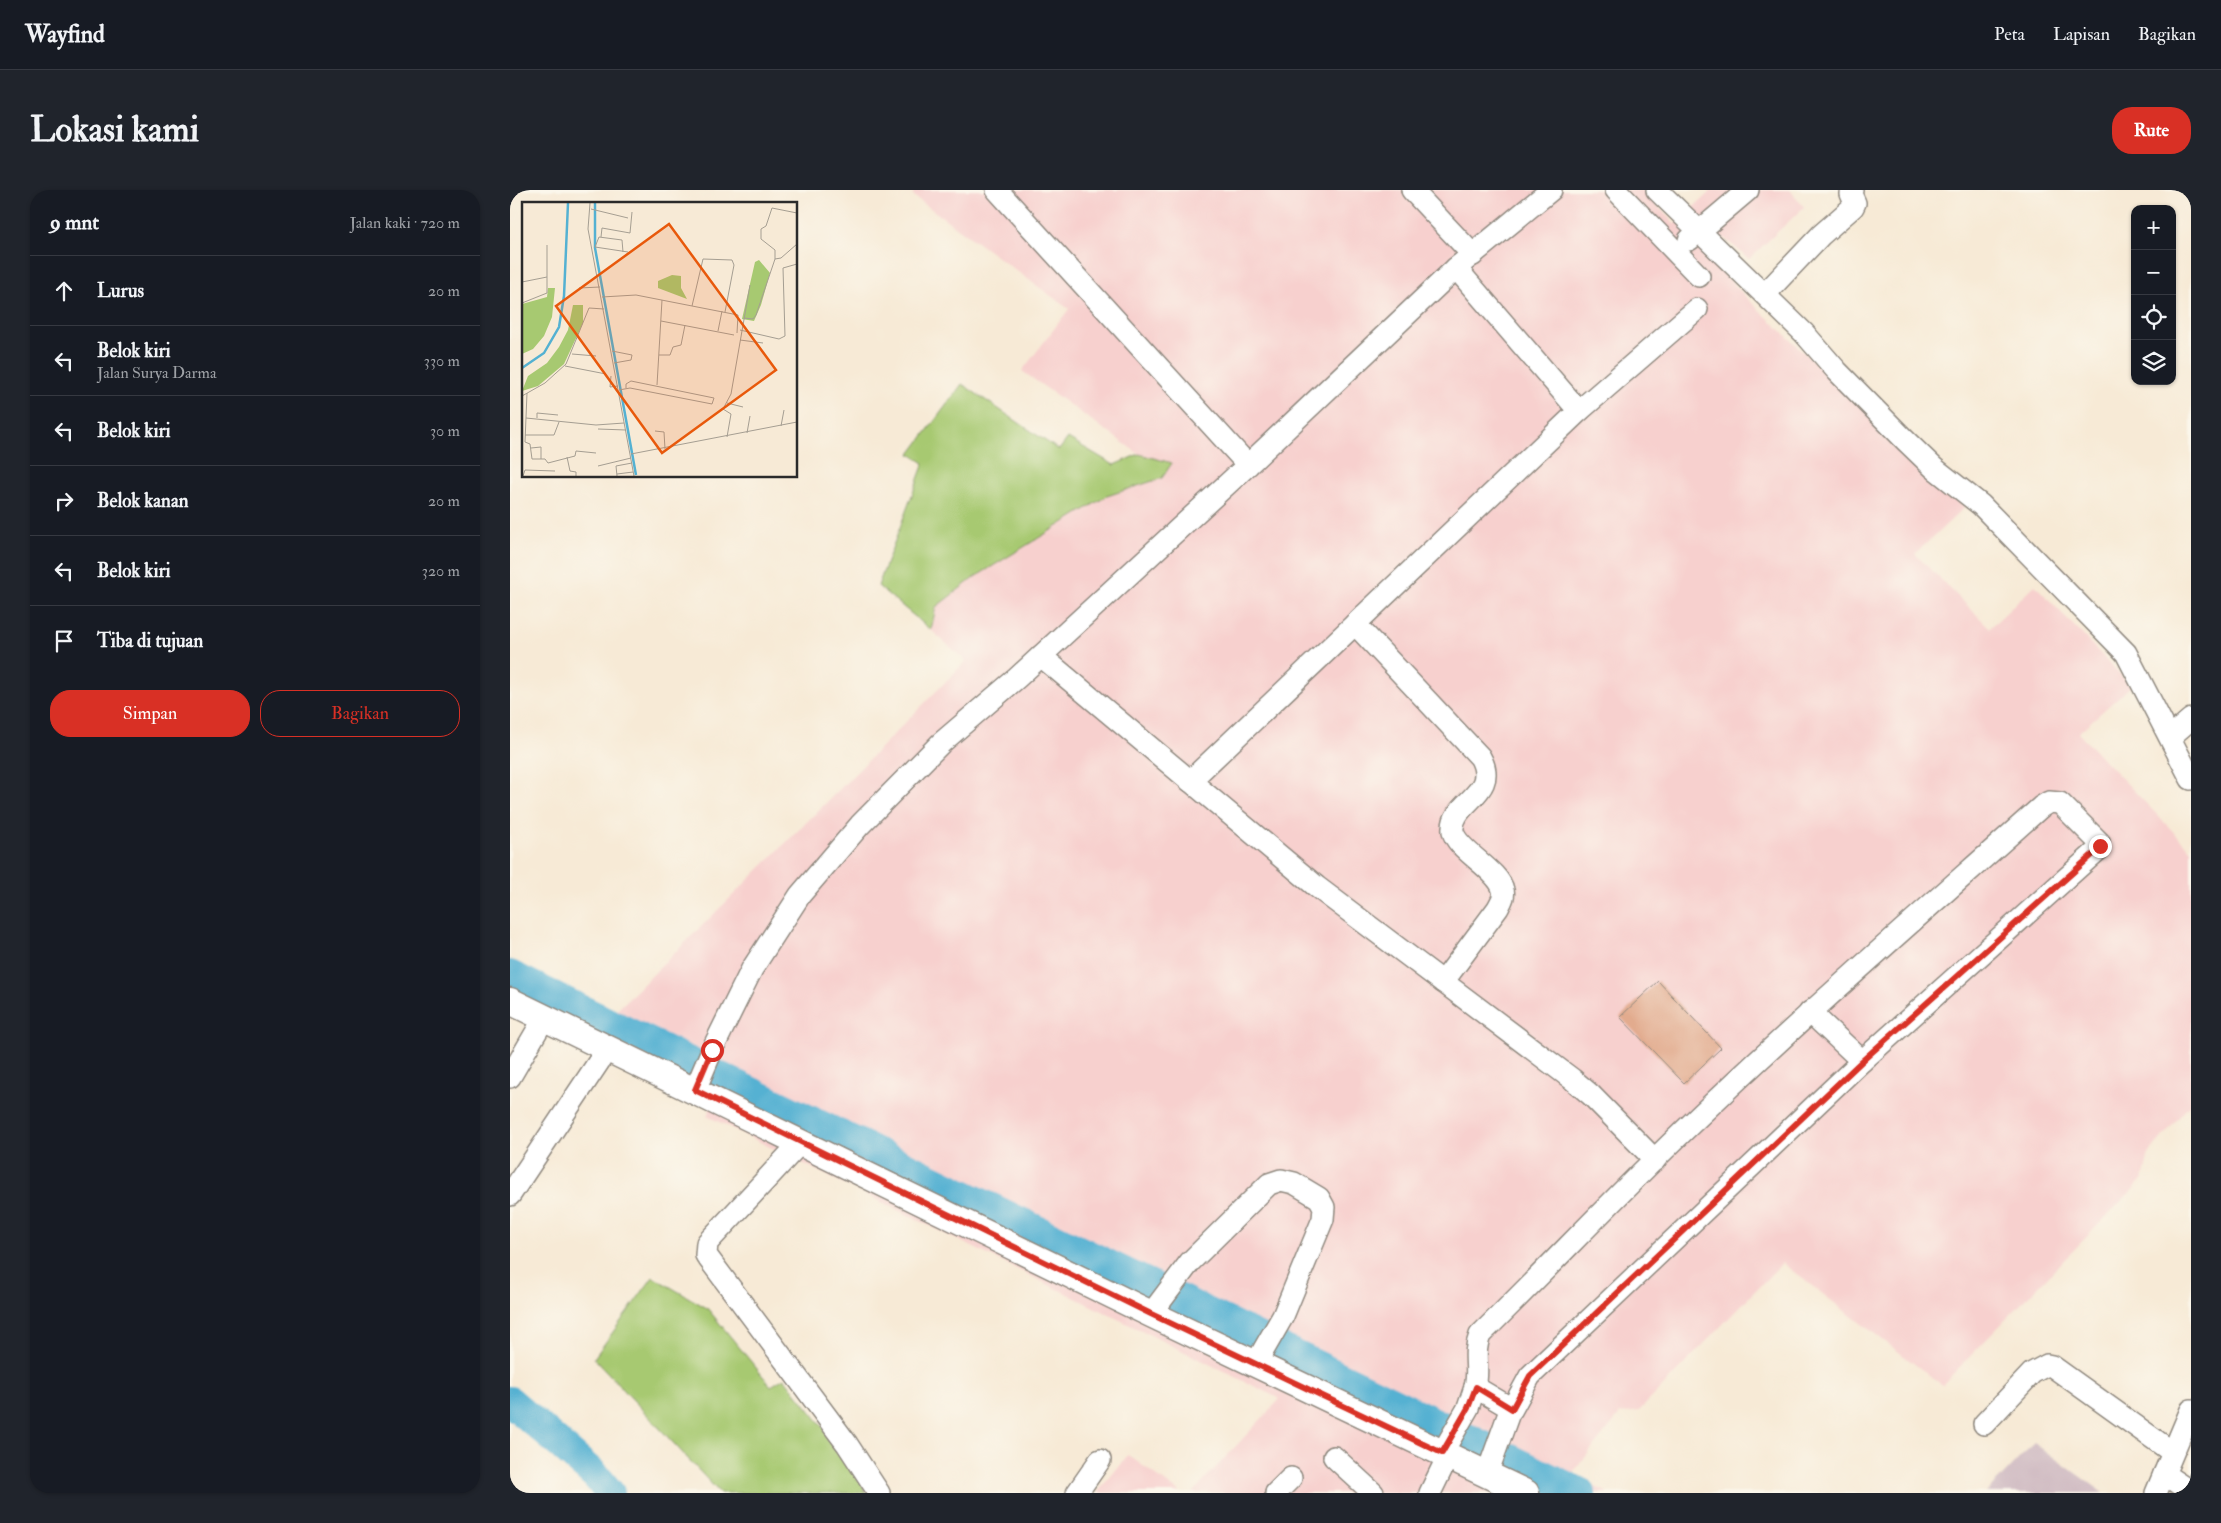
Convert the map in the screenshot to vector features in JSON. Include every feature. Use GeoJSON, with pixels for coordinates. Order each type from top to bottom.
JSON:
{"type":"FeatureCollection","features":[{"type":"Feature","properties":{"kind":"main road"},"geometry":{"type":"LineString","coordinates":[[510,1001],[608,1048],[696,1086],[801,1142],[1489,1468],[1526,1493]]}},
{"type":"Feature","properties":{"kind":"street"},"geometry":{"type":"LineString","coordinates":[[997,190],[1248,465]]}},
{"type":"Feature","properties":{"kind":"street"},"geometry":{"type":"LineString","coordinates":[[1412,190],[1473,255]]}},
{"type":"Feature","properties":{"kind":"street"},"geometry":{"type":"LineString","coordinates":[[696,1086],[752,969],[800,895],[860,824],[928,757],[1041,656],[1248,465],[1456,268],[1551,190]]}},
{"type":"Feature","properties":{"kind":"street"},"geometry":{"type":"LineString","coordinates":[[1616,190],[1699,276]]}},
{"type":"Feature","properties":{"kind":"street"},"geometry":{"type":"LineString","coordinates":[[1657,190],[1765,294],[1905,440],[1934,468],[1981,505],[2126,653],[2191,779]]}},
{"type":"Feature","properties":{"kind":"street"},"geometry":{"type":"LineString","coordinates":[[1675,251],[1748,190]]}},
{"type":"Feature","properties":{"kind":"street"},"geometry":{"type":"LineString","coordinates":[[1765,294],[1821,235],[1853,207],[1855,203],[1851,194],[1852,190]]}},
{"type":"Feature","properties":{"kind":"street"},"geometry":{"type":"LineString","coordinates":[[1456,268],[1579,411]]}},
{"type":"Feature","properties":{"kind":"street"},"geometry":{"type":"LineString","coordinates":[[1190,781],[1579,411],[1697,309]]}},
{"type":"Feature","properties":{"kind":"street"},"geometry":{"type":"LineString","coordinates":[[1355,624],[1480,757],[1485,766],[1486,776],[1481,789],[1466,804],[1455,821],[1453,832],[1458,840],[1493,874],[1503,888],[1503,898],[1498,908],[1443,982]]}},
{"type":"Feature","properties":{"kind":"street"},"geometry":{"type":"LineString","coordinates":[[1041,656],[1317,887],[1579,1084],[1655,1160]]}},
{"type":"Feature","properties":{"kind":"street"},"geometry":{"type":"LineString","coordinates":[[2170,737],[2191,719]]}},
{"type":"Feature","properties":{"kind":"street"},"geometry":{"type":"LineString","coordinates":[[1430,1493],[1447,1449],[1468,1408],[1476,1387],[1478,1376],[1475,1356],[1480,1335],[1655,1160],[1810,1012],[2041,807],[2049,802],[2060,803],[2099,842],[2099,849],[1862,1061],[1530,1376],[1510,1411],[1489,1468]]}},
{"type":"Feature","properties":{"kind":"street"},"geometry":{"type":"LineString","coordinates":[[1810,1012],[1862,1061]]}},
{"type":"Feature","properties":{"kind":"street"},"geometry":{"type":"LineString","coordinates":[[510,1077],[545,1017]]}},
{"type":"Feature","properties":{"kind":"street"},"geometry":{"type":"LineString","coordinates":[[510,1195],[608,1048]]}},
{"type":"Feature","properties":{"kind":"street"},"geometry":{"type":"LineString","coordinates":[[801,1142],[707,1244],[706,1255],[847,1444],[879,1493]]}},
{"type":"Feature","properties":{"kind":"street"},"geometry":{"type":"LineString","coordinates":[[1155,1310],[1190,1262],[1269,1184],[1281,1180],[1294,1183],[1319,1198],[1324,1207],[1323,1219],[1283,1316],[1259,1358]]}},
{"type":"Feature","properties":{"kind":"street"},"geometry":{"type":"LineString","coordinates":[[1984,1424],[2032,1373],[2047,1364],[2172,1452]]}},
{"type":"Feature","properties":{"kind":"street"},"geometry":{"type":"LineString","coordinates":[[1476,1387],[1510,1411]]}},
{"type":"Feature","properties":{"kind":"street"},"geometry":{"type":"LineString","coordinates":[[2191,1410],[2160,1484],[2191,1492]]}},
{"type":"Feature","properties":{"kind":"street"},"geometry":{"type":"LineString","coordinates":[[1334,1457],[1372,1493]]}},
{"type":"Feature","properties":{"kind":"street"},"geometry":{"type":"LineString","coordinates":[[1077,1493],[1100,1460]]}},
{"type":"Feature","properties":{"kind":"shaded area"},"geometry":{"type":"Polygon","coordinates":[[[915,190],[1642,190],[1675,224],[1712,190],[1790,190],[1804,207],[1749,259],[1723,237],[1706,255],[1752,303],[1868,413],[1902,454],[1965,507],[1915,554],[1990,628],[2035,585],[2131,686],[2078,733],[2191,850],[2191,1103],[2149,1153],[2143,1179],[1942,1385],[1782,1263],[1639,1411],[1620,1414],[1571,1475],[1608,1493],[1192,1493],[1280,1399],[707,1116],[726,1070],[613,1014],[966,661],[931,630],[936,607],[975,577],[1107,496],[1162,478],[1172,463],[1139,454],[1022,371],[1069,309],[912,195],[915,190]]]}},
{"type":"Feature","properties":{"kind":"shaded area"},"geometry":{"type":"Polygon","coordinates":[[[2034,1443],[2103,1493],[1986,1493],[2034,1443]]]}},
{"type":"Feature","properties":{"kind":"shaded area"},"geometry":{"type":"Polygon","coordinates":[[[1128,1455],[1180,1493],[1097,1493],[1128,1455]]]}},
{"type":"Feature","properties":{"kind":"green space"},"geometry":{"type":"Polygon","coordinates":[[[962,384],[1059,450],[1068,438],[1114,465],[1139,454],[1172,463],[1162,478],[1107,496],[975,577],[936,607],[931,630],[878,586],[924,463],[910,454],[962,384]]]}},
{"type":"Feature","properties":{"kind":"green space"},"geometry":{"type":"Polygon","coordinates":[[[653,1277],[707,1308],[771,1386],[784,1378],[846,1456],[867,1493],[720,1493],[594,1358],[653,1277]]]}},
{"type":"Feature","properties":{"kind":"building"},"geometry":{"type":"Polygon","coordinates":[[[1658,981],[1721,1048],[1684,1083],[1620,1017],[1658,981]]]}},
{"type":"Feature","properties":{"kind":"waterway"},"geometry":{"type":"LineString","coordinates":[[510,975],[1581,1493]]}},
{"type":"Feature","properties":{"kind":"waterway"},"geometry":{"type":"LineString","coordinates":[[510,1401],[596,1476],[610,1493]]}},
{"type":"Feature","properties":{"kind":"route"},"geometry":{"type":"LineString","coordinates":[[712,1050],[695,1090],[1151,1314],[1442,1453],[1468,1408],[1476,1387],[1512,1409],[1530,1376],[1862,1061],[2099,849],[2100,846]]}}]}
